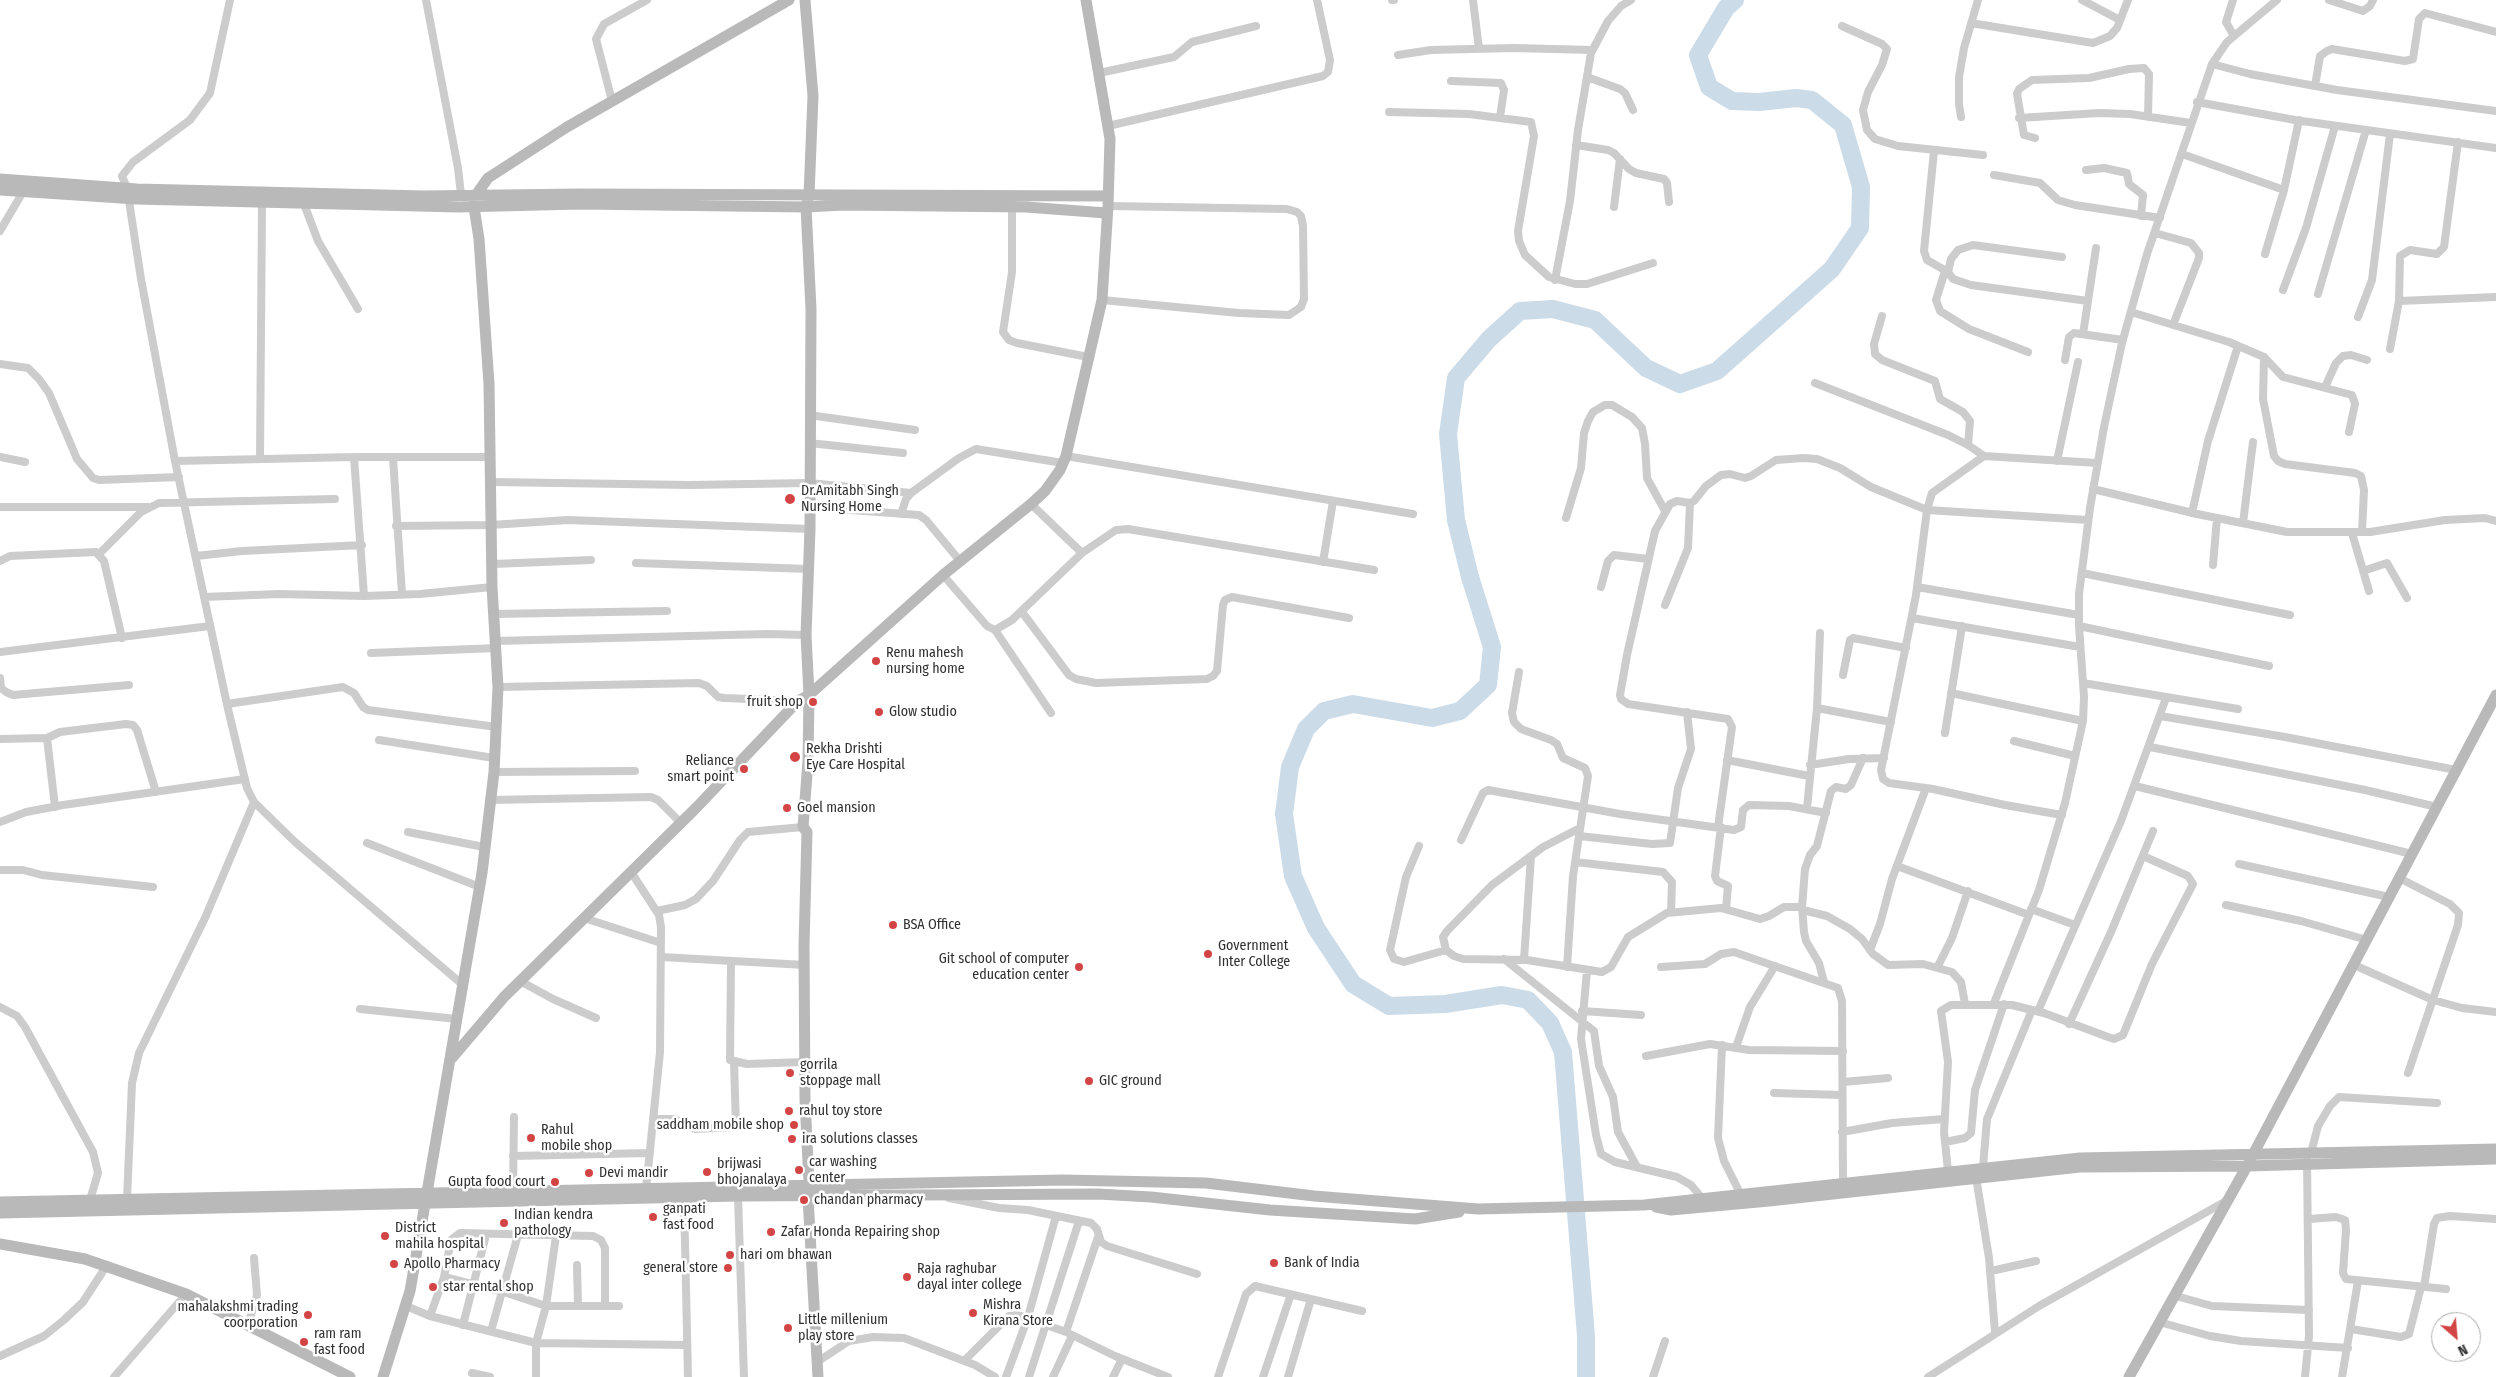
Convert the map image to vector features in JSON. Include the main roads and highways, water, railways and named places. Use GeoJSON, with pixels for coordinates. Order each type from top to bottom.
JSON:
{"type":"FeatureCollection","features":[{"type":"Feature","properties":{"kind":"waterway"},"geometry":{"type":"LineString","coordinates":[[1586,1377],[1586,1336],[1563,1052],[1550,1023],[1528,1000],[1502,995],[1445,1004],[1389,1006],[1353,984],[1316,928],[1293,876],[1284,814],[1290,767],[1306,729],[1324,711],[1353,704],[1432,718],[1460,711],[1488,685],[1492,647],[1470,577],[1456,520],[1448,434],[1456,378],[1489,339],[1520,311],[1553,309],[1595,320],[1646,368],[1680,384],[1717,371],[1832,269],[1860,228],[1861,187],[1843,125],[1812,100],[1796,98],[1759,102],[1732,101],[1709,87],[1698,55],[1726,8],[1735,0]]}},
{"type":"Feature","properties":{"kind":"place","name":"Dr.Amitabh Singh Nursing Home"},"geometry":{"type":"Point","coordinates":[790,499]}},
{"type":"Feature","properties":{"kind":"place","name":"Renu mahesh nursing home"},"geometry":{"type":"Point","coordinates":[876,661]}},
{"type":"Feature","properties":{"kind":"place","name":"fruit shop"},"geometry":{"type":"Point","coordinates":[813,702]}},
{"type":"Feature","properties":{"kind":"place","name":"Glow studio"},"geometry":{"type":"Point","coordinates":[879,712]}},
{"type":"Feature","properties":{"kind":"place","name":"Rekha Drishti Eye Care Hospital"},"geometry":{"type":"Point","coordinates":[795,757]}},
{"type":"Feature","properties":{"kind":"place","name":"Reliance smart point"},"geometry":{"type":"Point","coordinates":[744,769]}},
{"type":"Feature","properties":{"kind":"place","name":"Goel mansion"},"geometry":{"type":"Point","coordinates":[787,808]}},
{"type":"Feature","properties":{"kind":"place","name":"BSA Office"},"geometry":{"type":"Point","coordinates":[893,925]}},
{"type":"Feature","properties":{"kind":"place","name":"Government Inter College"},"geometry":{"type":"Point","coordinates":[1208,954]}},
{"type":"Feature","properties":{"kind":"place","name":"Git school of computer education center"},"geometry":{"type":"Point","coordinates":[1079,967]}},
{"type":"Feature","properties":{"kind":"place","name":"gorrila stoppage mall"},"geometry":{"type":"Point","coordinates":[790,1073]}},
{"type":"Feature","properties":{"kind":"place","name":"GIC ground"},"geometry":{"type":"Point","coordinates":[1089,1081]}},
{"type":"Feature","properties":{"kind":"place","name":"rahul toy store"},"geometry":{"type":"Point","coordinates":[789,1111]}},
{"type":"Feature","properties":{"kind":"place","name":"saddham mobile shop"},"geometry":{"type":"Point","coordinates":[794,1125]}},
{"type":"Feature","properties":{"kind":"place","name":"Rahul mobile shop"},"geometry":{"type":"Point","coordinates":[531,1138]}},
{"type":"Feature","properties":{"kind":"place","name":"ira solutions classes"},"geometry":{"type":"Point","coordinates":[792,1139]}},
{"type":"Feature","properties":{"kind":"place","name":"car washing center"},"geometry":{"type":"Point","coordinates":[799,1170]}},
{"type":"Feature","properties":{"kind":"place","name":"brijwasi bhojanalaya"},"geometry":{"type":"Point","coordinates":[707,1172]}},
{"type":"Feature","properties":{"kind":"place","name":"Devi mandir"},"geometry":{"type":"Point","coordinates":[589,1173]}},
{"type":"Feature","properties":{"kind":"place","name":"Gupta food court"},"geometry":{"type":"Point","coordinates":[555,1182]}},
{"type":"Feature","properties":{"kind":"place","name":"chandan pharmacy"},"geometry":{"type":"Point","coordinates":[804,1200]}},
{"type":"Feature","properties":{"kind":"place","name":"ganpati fast food"},"geometry":{"type":"Point","coordinates":[653,1217]}},
{"type":"Feature","properties":{"kind":"place","name":"Indian kendra pathology"},"geometry":{"type":"Point","coordinates":[504,1223]}},
{"type":"Feature","properties":{"kind":"place","name":"Zafar Honda Repairing shop"},"geometry":{"type":"Point","coordinates":[771,1232]}},
{"type":"Feature","properties":{"kind":"place","name":"District mahila hospital"},"geometry":{"type":"Point","coordinates":[385,1236]}},
{"type":"Feature","properties":{"kind":"place","name":"hari om bhawan"},"geometry":{"type":"Point","coordinates":[730,1255]}},
{"type":"Feature","properties":{"kind":"place","name":"Bank of India"},"geometry":{"type":"Point","coordinates":[1274,1263]}},
{"type":"Feature","properties":{"kind":"place","name":"Apollo Pharmacy"},"geometry":{"type":"Point","coordinates":[394,1264]}},
{"type":"Feature","properties":{"kind":"place","name":"general store"},"geometry":{"type":"Point","coordinates":[728,1268]}},
{"type":"Feature","properties":{"kind":"place","name":"Raja raghubar dayal inter college"},"geometry":{"type":"Point","coordinates":[907,1277]}},
{"type":"Feature","properties":{"kind":"place","name":"star rental shop"},"geometry":{"type":"Point","coordinates":[433,1287]}},
{"type":"Feature","properties":{"kind":"place","name":"Mishra Kirana Store"},"geometry":{"type":"Point","coordinates":[973,1313]}},
{"type":"Feature","properties":{"kind":"place","name":"mahalakshmi trading coorporation"},"geometry":{"type":"Point","coordinates":[308,1315]}},
{"type":"Feature","properties":{"kind":"place","name":"Little millenium play store"},"geometry":{"type":"Point","coordinates":[788,1328]}},
{"type":"Feature","properties":{"kind":"place","name":"ram ram fast food"},"geometry":{"type":"Point","coordinates":[304,1342]}}]}
